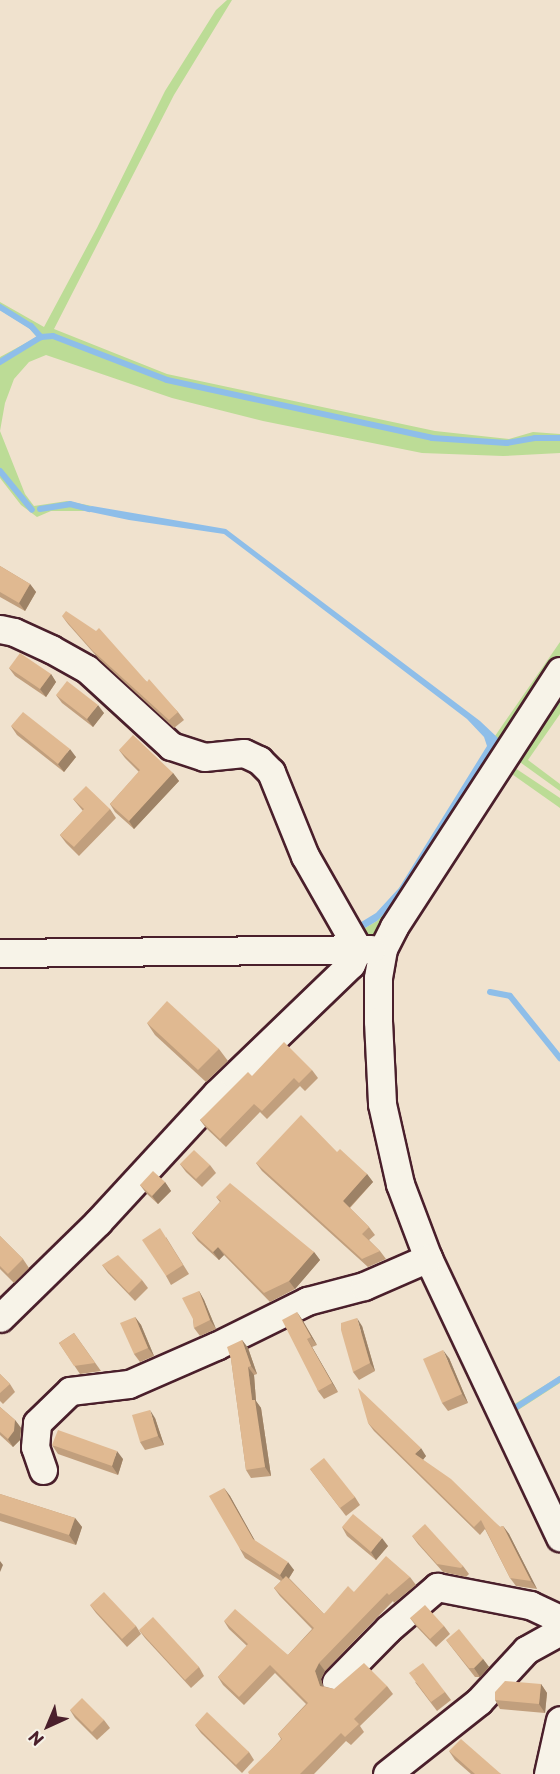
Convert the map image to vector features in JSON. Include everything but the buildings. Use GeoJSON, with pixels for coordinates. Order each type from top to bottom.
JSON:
{"type":"FeatureCollection","features":[{"type":"Feature","properties":{"kind":"street"},"geometry":{"type":"LineString","coordinates":[[5,625],[87,669],[171,746],[204,757],[244,753],[259,760],[271,772],[305,856],[370,949],[378,978],[382,1104],[400,1184],[428,1258],[560,1537]]}},
{"type":"Feature","properties":{"kind":"street"},"geometry":{"type":"LineString","coordinates":[[0,1318],[98,1222],[216,1094],[351,964],[370,949],[412,898],[560,671]]}},
{"type":"Feature","properties":{"kind":"street"},"geometry":{"type":"LineString","coordinates":[[0,953],[370,949]]}},
{"type":"Feature","properties":{"kind":"street"},"geometry":{"type":"LineString","coordinates":[[43,1470],[35,1447],[37,1423],[70,1391],[129,1384],[216,1346],[307,1301],[364,1286],[428,1258]]}},
{"type":"Feature","properties":{"kind":"street"},"geometry":{"type":"LineString","coordinates":[[336,1682],[388,1629],[437,1587],[530,1605],[560,1619]]}},
{"type":"Feature","properties":{"kind":"street"},"geometry":{"type":"LineString","coordinates":[[387,1774],[478,1701],[526,1650],[560,1631]]}},
{"type":"Feature","properties":{"kind":"street"},"geometry":{"type":"LineString","coordinates":[[549,1774],[560,1720]]}},
{"type":"Feature","properties":{"kind":"green space"},"geometry":{"type":"Polygon","coordinates":[[[227,0],[232,0],[174,95],[54,329],[167,374],[435,431],[509,439],[533,432],[560,434],[560,453],[503,456],[422,453],[263,421],[172,398],[46,355],[29,362],[14,379],[5,403],[0,431],[0,357],[37,337],[29,328],[0,310],[0,302],[44,327],[97,228],[165,91],[216,10],[227,0]]]}},
{"type":"Feature","properties":{"kind":"green space"},"geometry":{"type":"Polygon","coordinates":[[[0,431],[25,494],[34,506],[67,501],[92,506],[83,507],[86,511],[51,511],[37,517],[21,505],[0,478],[0,431]]]}},
{"type":"Feature","properties":{"kind":"green space"},"geometry":{"type":"Polygon","coordinates":[[[560,642],[560,660],[374,945],[360,931],[377,921],[493,748],[500,744],[495,736],[560,642]]]}},
{"type":"Feature","properties":{"kind":"green space"},"geometry":{"type":"Polygon","coordinates":[[[560,687],[560,714],[528,760],[560,784],[560,791],[517,760],[512,766],[560,798],[560,808],[509,772],[405,930],[394,954],[390,976],[390,1011],[393,1099],[405,1185],[434,1250],[469,1318],[508,1408],[560,1376],[560,1383],[512,1414],[560,1512],[560,1524],[432,1257],[403,1183],[390,1125],[382,1020],[384,977],[390,951],[401,928],[560,687]]]}},
{"type":"Feature","properties":{"kind":"water"},"geometry":{"type":"Polygon","coordinates":[[[92,506],[226,529],[480,721],[499,739],[500,744],[493,748],[415,874],[395,903],[377,921],[360,931],[353,927],[376,913],[399,888],[487,746],[484,737],[467,719],[224,534],[129,520],[86,511],[82,508],[92,506]]]}},
{"type":"Feature","properties":{"kind":"waterway"},"geometry":{"type":"LineString","coordinates":[[0,307],[31,326],[41,337],[53,336],[167,380],[432,438],[507,443],[535,438],[560,438]]}},
{"type":"Feature","properties":{"kind":"waterway"},"geometry":{"type":"LineString","coordinates":[[0,362],[41,337]]}},
{"type":"Feature","properties":{"kind":"waterway"},"geometry":{"type":"LineString","coordinates":[[0,471],[32,510]]}},
{"type":"Feature","properties":{"kind":"waterway"},"geometry":{"type":"LineString","coordinates":[[40,509],[70,504],[89,509]]}},
{"type":"Feature","properties":{"kind":"waterway"},"geometry":{"type":"LineString","coordinates":[[548,714],[560,697]]}},
{"type":"Feature","properties":{"kind":"waterway"},"geometry":{"type":"LineString","coordinates":[[490,992],[510,996],[560,1058]]}},
{"type":"Feature","properties":{"kind":"waterway"},"geometry":{"type":"LineString","coordinates":[[515,1408],[560,1379]]}}]}
